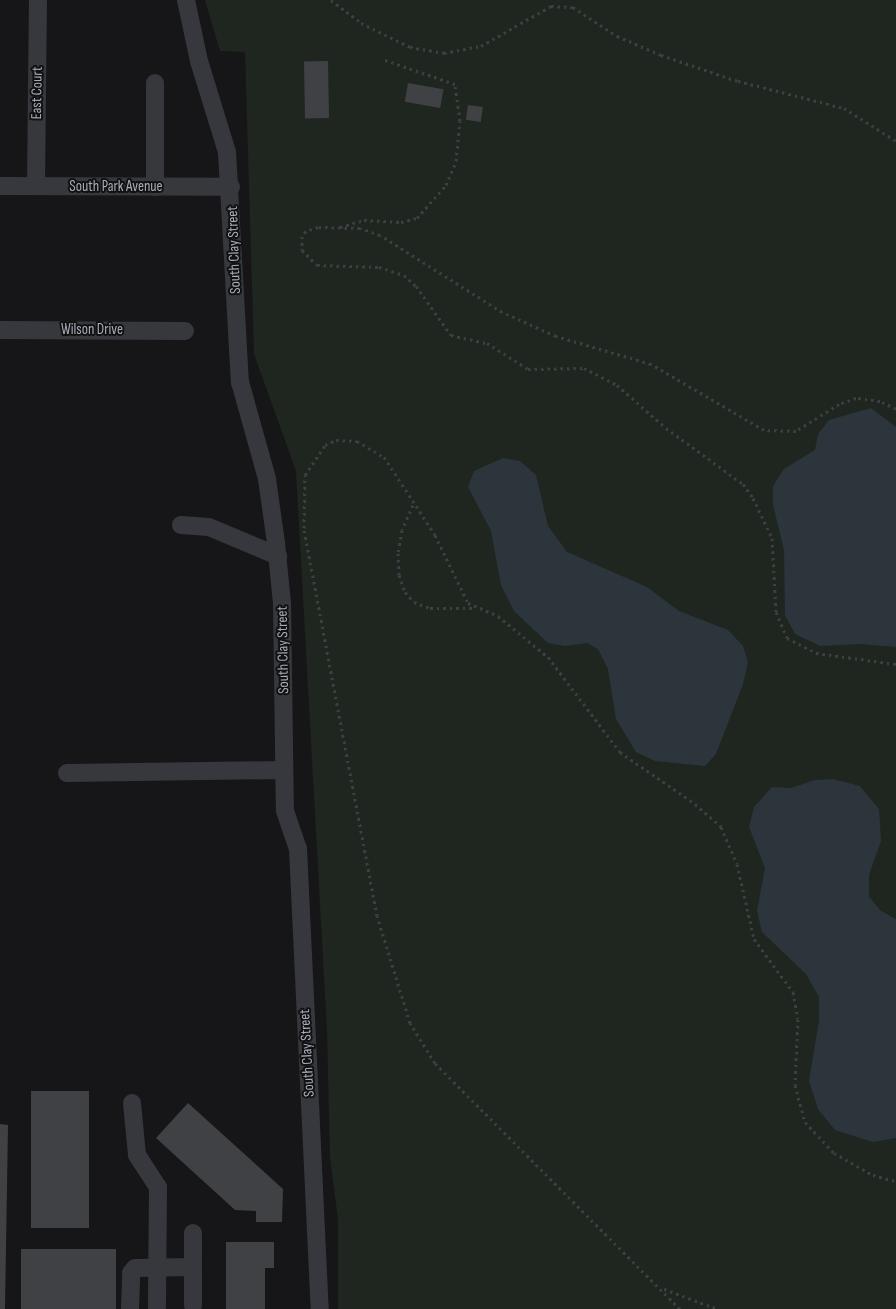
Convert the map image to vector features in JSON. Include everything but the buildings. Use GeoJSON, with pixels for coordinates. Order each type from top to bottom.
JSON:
{"type":"FeatureCollection","features":[{"type":"Feature","properties":{"kind":"street","name":"East Court"},"geometry":{"type":"LineString","coordinates":[[36,186],[38,0]]}},
{"type":"Feature","properties":{"kind":"street","name":"South Clay Street"},"geometry":{"type":"LineString","coordinates":[[186,0],[199,62],[224,137],[232,187],[240,382],[267,479],[278,556],[282,603],[285,811],[298,849],[320,1309]]}},
{"type":"Feature","properties":{"kind":"street"},"geometry":{"type":"LineString","coordinates":[[155,83],[155,187]]}},
{"type":"Feature","properties":{"kind":"street","name":"South Park Avenue"},"geometry":{"type":"LineString","coordinates":[[0,186],[232,187]]}},
{"type":"Feature","properties":{"kind":"street","name":"Wilson Drive"},"geometry":{"type":"LineString","coordinates":[[0,330],[185,330]]}},
{"type":"Feature","properties":{"kind":"street"},"geometry":{"type":"LineString","coordinates":[[181,525],[209,527],[278,556]]}},
{"type":"Feature","properties":{"kind":"street"},"geometry":{"type":"LineString","coordinates":[[67,773],[284,770]]}},
{"type":"Feature","properties":{"kind":"street"},"geometry":{"type":"LineString","coordinates":[[132,1104],[137,1155],[158,1187],[156,1309]]}},
{"type":"Feature","properties":{"kind":"street"},"geometry":{"type":"LineString","coordinates":[[193,1233],[193,1306]]}},
{"type":"Feature","properties":{"kind":"street"},"geometry":{"type":"LineString","coordinates":[[130,1309],[131,1273],[135,1268],[193,1267]]}},
{"type":"Feature","properties":{"kind":"path"},"geometry":{"type":"LineString","coordinates":[[331,0],[361,23],[410,47],[444,53],[481,46],[552,6],[572,7],[617,36],[662,55],[738,81],[844,108],[896,142]]}},
{"type":"Feature","properties":{"kind":"path"},"geometry":{"type":"LineString","coordinates":[[338,228],[364,220],[401,222],[417,218],[446,185],[456,161],[460,121],[455,84],[385,60]]}},
{"type":"Feature","properties":{"kind":"path"},"geometry":{"type":"LineString","coordinates":[[896,409],[880,401],[856,398],[839,404],[796,431],[764,430],[657,367],[534,328],[380,235],[360,228],[306,230],[301,243],[310,262],[380,267],[404,275],[424,296],[444,330],[458,338],[487,343],[519,367],[594,371],[737,479],[768,523],[776,564],[776,612],[787,638],[816,653],[896,664]]}},
{"type":"Feature","properties":{"kind":"path"},"geometry":{"type":"LineString","coordinates":[[474,608],[436,535],[413,505],[392,467],[375,450],[357,441],[325,445],[310,463],[302,489],[304,528],[377,916],[393,974],[417,1038],[436,1063],[664,1289],[680,1309]]}},
{"type":"Feature","properties":{"kind":"path"},"geometry":{"type":"LineString","coordinates":[[413,505],[398,553],[399,575],[405,592],[414,602],[430,608],[474,608],[498,616],[548,657],[620,752],[695,804],[721,827],[737,864],[754,939],[793,992],[798,1018],[795,1085],[805,1122],[817,1140],[834,1154],[872,1175],[896,1181]]}},
{"type":"Feature","properties":{"kind":"path"},"geometry":{"type":"LineString","coordinates":[[664,1289],[718,1309]]}},
{"type":"Feature","properties":{"kind":"shaded area"},"geometry":{"type":"Polygon","coordinates":[[[205,0],[896,0],[896,1309],[338,1309],[338,1219],[330,1158],[327,1031],[296,471],[254,354],[245,52],[220,51],[205,0]]]}},
{"type":"Feature","properties":{"kind":"shaded area"},"geometry":{"type":"Polygon","coordinates":[[[871,408],[896,427],[896,647],[861,644],[820,646],[795,634],[785,615],[784,550],[773,505],[773,486],[784,469],[815,450],[818,434],[829,420],[871,408]]]}},
{"type":"Feature","properties":{"kind":"shaded area"},"geometry":{"type":"Polygon","coordinates":[[[503,458],[520,461],[536,475],[548,526],[567,552],[647,587],[679,611],[728,630],[743,646],[748,662],[743,684],[716,754],[705,766],[655,761],[636,752],[616,719],[608,669],[598,649],[587,643],[565,646],[548,643],[514,611],[501,585],[491,531],[468,487],[474,471],[503,458]]]}},
{"type":"Feature","properties":{"kind":"shaded area"},"geometry":{"type":"Polygon","coordinates":[[[833,779],[860,786],[879,809],[881,841],[869,875],[869,897],[881,911],[896,919],[896,1138],[873,1142],[835,1130],[818,1109],[809,1081],[819,1021],[819,997],[806,974],[762,932],[757,911],[765,868],[749,827],[754,807],[772,787],[791,788],[815,780],[833,779]]]}}]}
